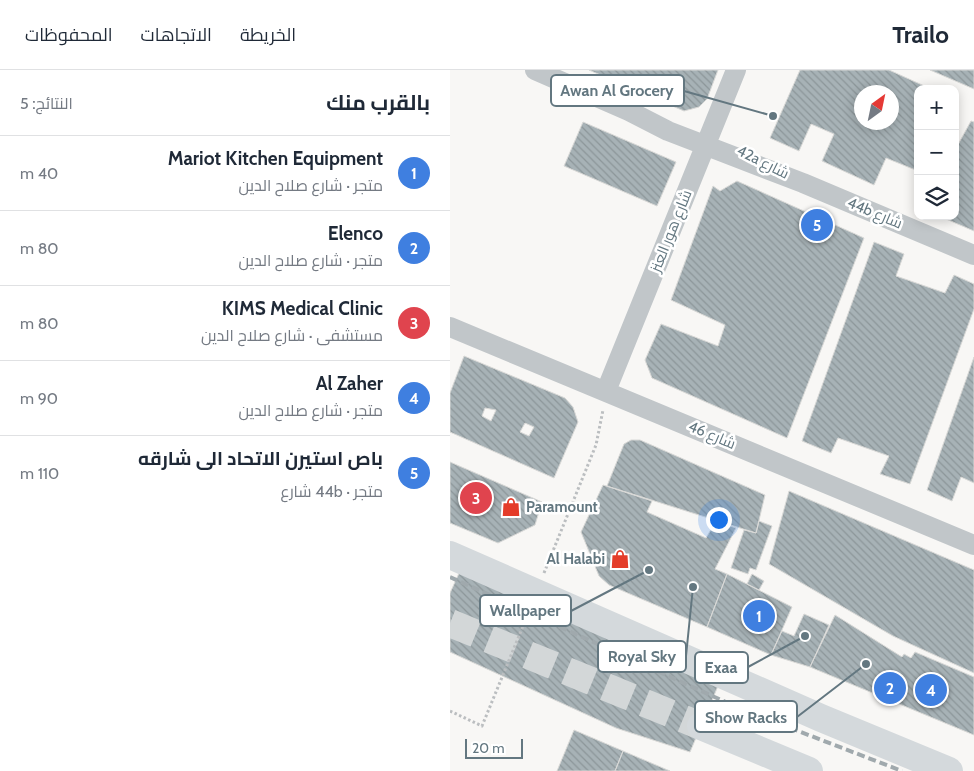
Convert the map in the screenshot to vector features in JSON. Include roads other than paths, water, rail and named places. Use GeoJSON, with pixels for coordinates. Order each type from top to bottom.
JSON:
{"type":"FeatureCollection","features":[{"type":"Feature","properties":{"kind":"main road"},"geometry":{"type":"LineString","coordinates":[[450,555],[821,718],[949,771]]}},
{"type":"Feature","properties":{"kind":"main road"},"geometry":{"type":"LineString","coordinates":[[701,726],[809,771]]}},
{"type":"Feature","properties":{"kind":"street","name":"42a شارع"},"geometry":{"type":"LineString","coordinates":[[535,70],[629,111],[665,120],[707,141],[803,183]]}},
{"type":"Feature","properties":{"kind":"street","name":"شارع هور العنز"},"geometry":{"type":"LineString","coordinates":[[606,391],[736,70]]}},
{"type":"Feature","properties":{"kind":"street","name":"44b شارع"},"geometry":{"type":"LineString","coordinates":[[803,183],[974,255]]}},
{"type":"Feature","properties":{"kind":"street","name":"شارع 46"},"geometry":{"type":"LineString","coordinates":[[450,327],[974,545]]}},
{"type":"Feature","properties":{"kind":"tunnel"},"geometry":{"type":"LineString","coordinates":[[450,623],[701,726]]}},
{"type":"Feature","properties":{"kind":"railway"},"geometry":{"type":"LineString","coordinates":[[450,577],[741,709],[902,771]]}},
{"type":"Feature","properties":{"kind":"place","name":"Awan Al Grocery"},"geometry":{"type":"Point","coordinates":[773,116]}},
{"type":"Feature","properties":{"kind":"place","name":"باص استيرن الاتحاد الى شارقه"},"geometry":{"type":"Point","coordinates":[817,225]}},
{"type":"Feature","properties":{"kind":"place","name":"KIMS Medical Clinic"},"geometry":{"type":"Point","coordinates":[476,498]}},
{"type":"Feature","properties":{"kind":"place","name":"Paramount"},"geometry":{"type":"Point","coordinates":[511,507]}},
{"type":"Feature","properties":{"kind":"place","name":"Al Halabi"},"geometry":{"type":"Point","coordinates":[620,559]}},
{"type":"Feature","properties":{"kind":"place","name":"Wallpaper"},"geometry":{"type":"Point","coordinates":[649,570]}},
{"type":"Feature","properties":{"kind":"place","name":"Royal Sky"},"geometry":{"type":"Point","coordinates":[693,587]}},
{"type":"Feature","properties":{"kind":"place","name":"Mariot Kitchen Equipment"},"geometry":{"type":"Point","coordinates":[759,616]}},
{"type":"Feature","properties":{"kind":"place","name":"Exaa"},"geometry":{"type":"Point","coordinates":[805,636]}},
{"type":"Feature","properties":{"kind":"place","name":"Show Racks"},"geometry":{"type":"Point","coordinates":[866,664]}},
{"type":"Feature","properties":{"kind":"place","name":"Elenco"},"geometry":{"type":"Point","coordinates":[890,688]}},
{"type":"Feature","properties":{"kind":"place","name":"Al Zaher"},"geometry":{"type":"Point","coordinates":[931,690]}}]}
